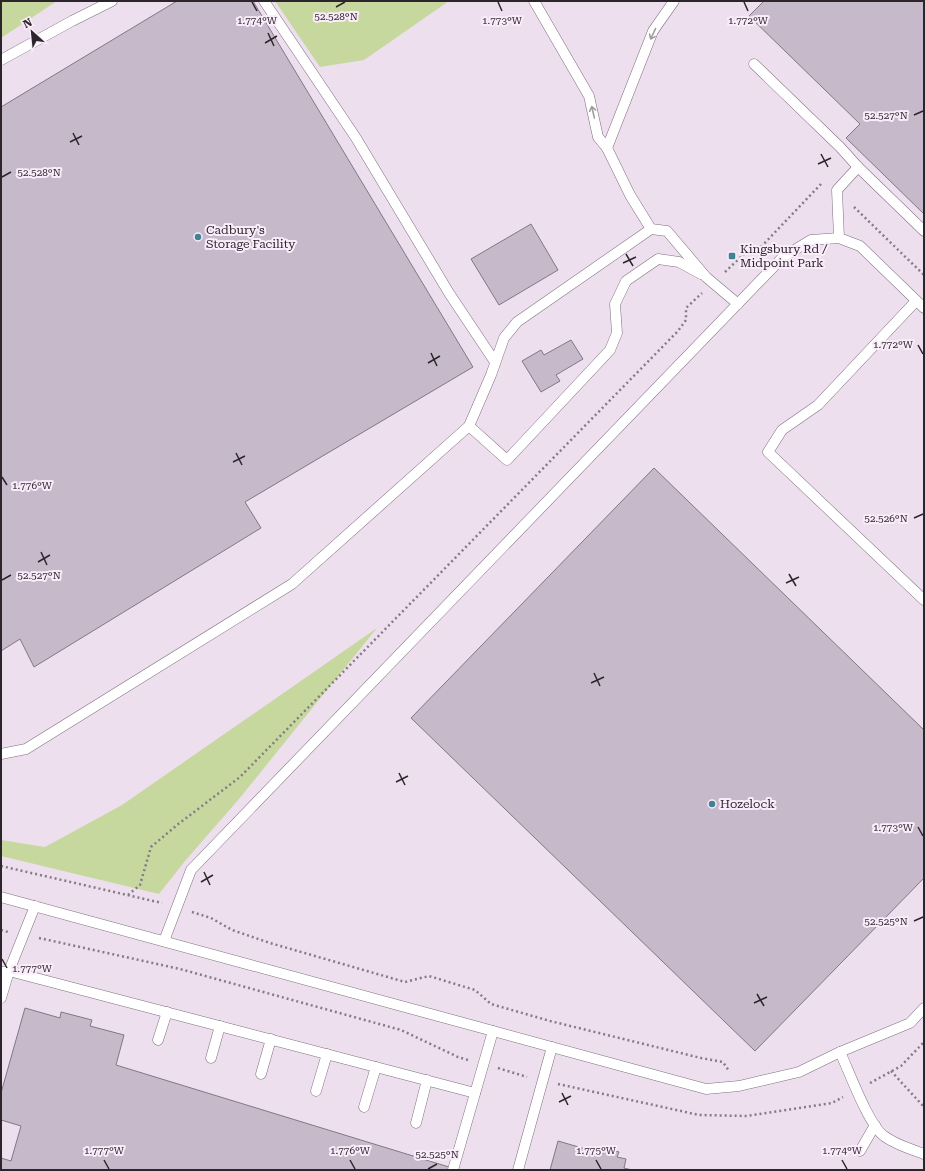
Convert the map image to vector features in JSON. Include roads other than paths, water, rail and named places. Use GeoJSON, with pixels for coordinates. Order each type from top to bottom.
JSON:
{"type":"FeatureCollection","features":[{"type":"Feature","properties":{"kind":"lane"},"geometry":{"type":"LineString","coordinates":[[1,60],[112,1]]}},
{"type":"Feature","properties":{"kind":"lane"},"geometry":{"type":"LineString","coordinates":[[264,1],[356,138],[450,293],[495,362]]}},
{"type":"Feature","properties":{"kind":"lane"},"geometry":{"type":"LineString","coordinates":[[534,1],[589,96],[598,136],[607,148],[630,195],[651,229]]}},
{"type":"Feature","properties":{"kind":"lane"},"geometry":{"type":"LineString","coordinates":[[607,148],[653,31],[674,1]]}},
{"type":"Feature","properties":{"kind":"lane"},"geometry":{"type":"LineString","coordinates":[[754,64],[924,231]]}},
{"type":"Feature","properties":{"kind":"lane"},"geometry":{"type":"LineString","coordinates":[[839,238],[837,190],[858,167]]}},
{"type":"Feature","properties":{"kind":"lane"},"geometry":{"type":"LineString","coordinates":[[1,754],[26,749],[292,584],[469,426],[504,338],[517,322],[651,229],[667,231],[710,280],[738,304]]}},
{"type":"Feature","properties":{"kind":"lane"},"geometry":{"type":"LineString","coordinates":[[164,941],[191,870],[783,257],[811,240],[839,238],[860,246],[924,308]]}},
{"type":"Feature","properties":{"kind":"lane"},"geometry":{"type":"LineString","coordinates":[[469,426],[507,460],[610,350],[617,333],[615,304],[626,281],[658,259],[679,262],[710,280]]}},
{"type":"Feature","properties":{"kind":"lane"},"geometry":{"type":"LineString","coordinates":[[916,301],[818,405],[782,430],[768,452],[924,600]]}},
{"type":"Feature","properties":{"kind":"lane"},"geometry":{"type":"LineString","coordinates":[[1,897],[706,1089],[739,1086],[799,1072],[840,1052],[910,1023],[924,1008]]}},
{"type":"Feature","properties":{"kind":"lane"},"geometry":{"type":"LineString","coordinates":[[1,998],[5,971],[35,906]]}},
{"type":"Feature","properties":{"kind":"lane"},"geometry":{"type":"LineString","coordinates":[[5,971],[475,1093]]}},
{"type":"Feature","properties":{"kind":"lane"},"geometry":{"type":"LineString","coordinates":[[158,1040],[167,1012]]}},
{"type":"Feature","properties":{"kind":"lane"},"geometry":{"type":"LineString","coordinates":[[211,1058],[220,1026]]}},
{"type":"Feature","properties":{"kind":"lane"},"geometry":{"type":"LineString","coordinates":[[453,1170],[493,1031]]}},
{"type":"Feature","properties":{"kind":"lane"},"geometry":{"type":"LineString","coordinates":[[261,1074],[270,1039]]}},
{"type":"Feature","properties":{"kind":"lane"},"geometry":{"type":"LineString","coordinates":[[518,1170],[552,1047]]}},
{"type":"Feature","properties":{"kind":"lane"},"geometry":{"type":"LineString","coordinates":[[840,1052],[871,1120],[883,1136],[902,1146],[924,1154]]}},
{"type":"Feature","properties":{"kind":"lane"},"geometry":{"type":"LineString","coordinates":[[316,1091],[327,1054]]}},
{"type":"Feature","properties":{"kind":"lane"},"geometry":{"type":"LineString","coordinates":[[364,1107],[376,1067]]}},
{"type":"Feature","properties":{"kind":"lane"},"geometry":{"type":"LineString","coordinates":[[416,1123],[427,1080]]}},
{"type":"Feature","properties":{"kind":"lane"},"geometry":{"type":"LineString","coordinates":[[860,1151],[875,1125]]}},
{"type":"Feature","properties":{"kind":"place","name":"Cadbury's Storage Facility"},"geometry":{"type":"Point","coordinates":[198,237]}},
{"type":"Feature","properties":{"kind":"place","name":"Kingsbury Rd / Midpoint Park"},"geometry":{"type":"Point","coordinates":[732,256]}},
{"type":"Feature","properties":{"kind":"place","name":"Hozelock"},"geometry":{"type":"Point","coordinates":[712,804]}}]}
